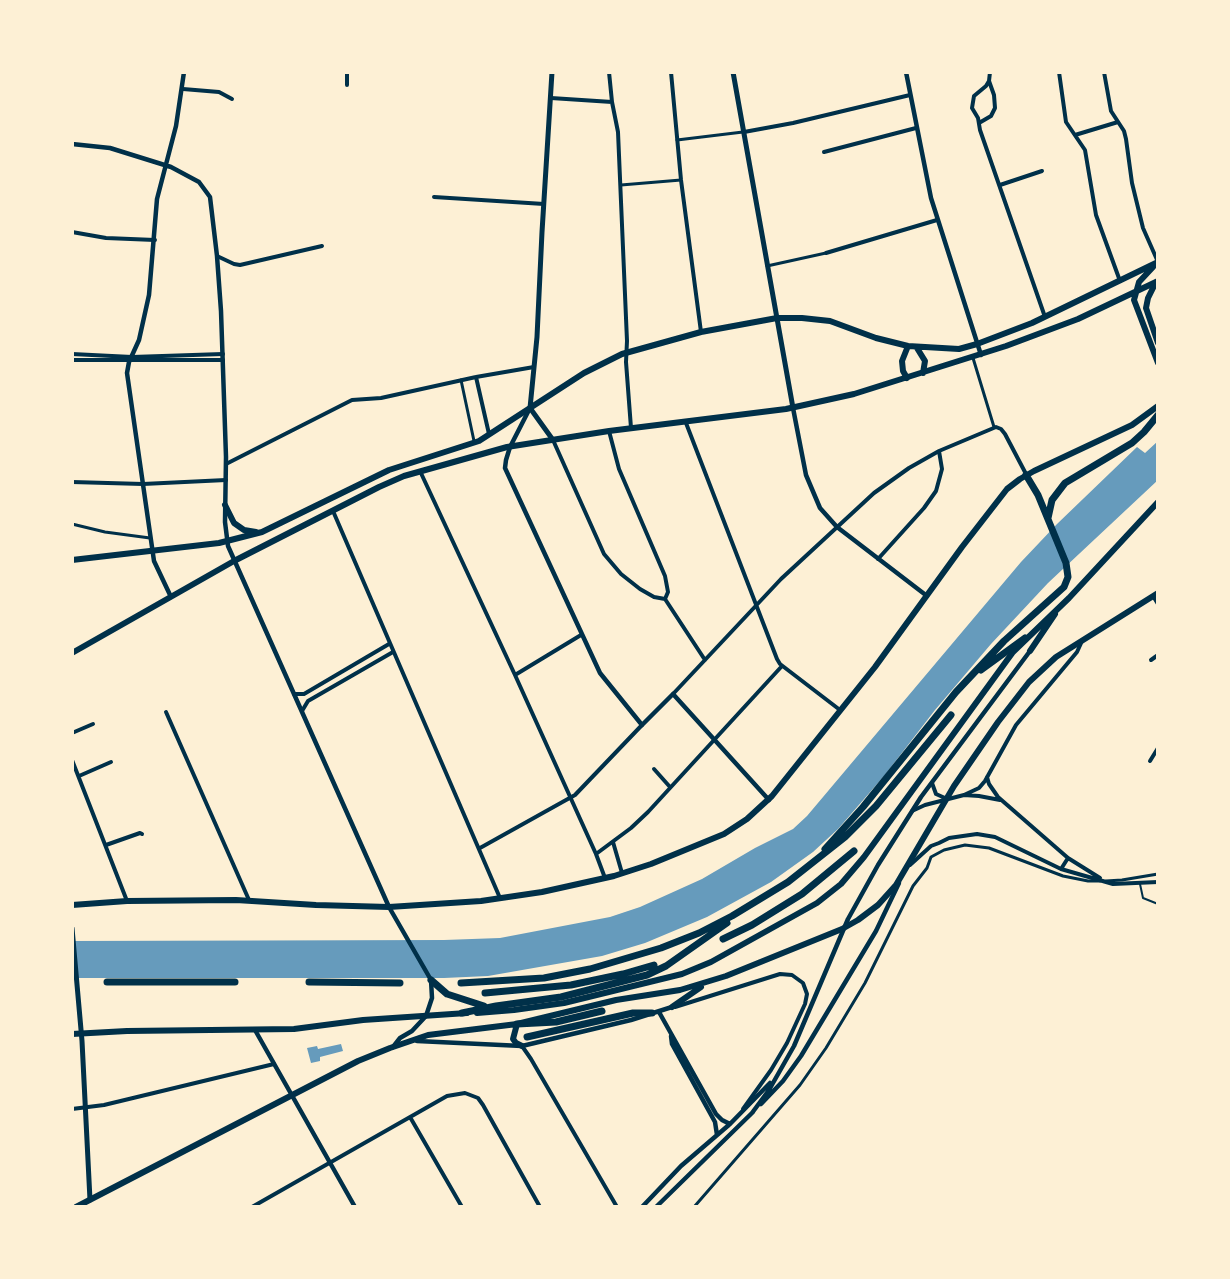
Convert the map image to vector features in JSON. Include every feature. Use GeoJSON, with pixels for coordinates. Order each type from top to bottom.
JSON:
{"type":"FeatureCollection","features":[{"type":"Feature","properties":{"kind":"highway"},"geometry":{"type":"LineString","coordinates":[[1049,523],[1052,500],[1065,483],[1137,439],[1158,415]]}},
{"type":"Feature","properties":{"kind":"highway"},"geometry":{"type":"LineString","coordinates":[[811,866],[863,807],[964,683],[1004,641],[1062,591],[1067,580],[1067,567],[1038,495],[1026,475]]}},
{"type":"Feature","properties":{"kind":"highway"},"geometry":{"type":"LineString","coordinates":[[964,683],[1025,638]]}},
{"type":"Feature","properties":{"kind":"highway"},"geometry":{"type":"LineString","coordinates":[[462,1013],[561,997],[653,973],[666,966],[751,905],[811,866],[865,817],[951,716]]}},
{"type":"Feature","properties":{"kind":"highway"},"geometry":{"type":"LineString","coordinates":[[723,939],[752,925],[802,894],[855,851]]}},
{"type":"Feature","properties":{"kind":"highway"},"geometry":{"type":"LineString","coordinates":[[461,983],[544,978],[629,959],[699,933],[751,905]]}},
{"type":"Feature","properties":{"kind":"highway"},"geometry":{"type":"LineString","coordinates":[[485,993],[571,985],[654,965]]}},
{"type":"Feature","properties":{"kind":"highway"},"geometry":{"type":"LineString","coordinates":[[431,979],[447,994],[490,1007]]}},
{"type":"Feature","properties":{"kind":"highway"},"geometry":{"type":"LineString","coordinates":[[107,982],[235,982]]}},
{"type":"Feature","properties":{"kind":"highway"},"geometry":{"type":"LineString","coordinates":[[309,982],[400,983]]}},
{"type":"Feature","properties":{"kind":"highway"},"geometry":{"type":"LineString","coordinates":[[517,1024],[556,1022],[602,1011]]}},
{"type":"Feature","properties":{"kind":"highway"},"geometry":{"type":"LineString","coordinates":[[527,1037],[633,1013],[656,1012]]}},
{"type":"Feature","properties":{"kind":"main road"},"geometry":{"type":"LineString","coordinates":[[552,72],[530,408],[553,440]]}},
{"type":"Feature","properties":{"kind":"main road"},"geometry":{"type":"LineString","coordinates":[[733,72],[793,408]]}},
{"type":"Feature","properties":{"kind":"main road"},"geometry":{"type":"LineString","coordinates":[[72,560],[227,542],[262,532],[390,470],[475,443],[584,374],[627,352],[701,332],[777,318],[830,321],[876,338],[917,348],[959,349],[1045,318],[1158,262]]}},
{"type":"Feature","properties":{"kind":"main road"},"geometry":{"type":"LineString","coordinates":[[1158,262],[1142,278],[1135,292],[1135,306],[1158,363]]}},
{"type":"Feature","properties":{"kind":"main road"},"geometry":{"type":"LineString","coordinates":[[72,653],[234,561],[379,487],[420,471],[510,447],[609,431],[793,408],[854,394],[973,358],[1078,319],[1157,282]]}},
{"type":"Feature","properties":{"kind":"main road"},"geometry":{"type":"LineString","coordinates":[[1157,282],[1146,306],[1158,343]]}},
{"type":"Feature","properties":{"kind":"main road"},"geometry":{"type":"LineString","coordinates":[[908,346],[902,363],[908,378]]}},
{"type":"Feature","properties":{"kind":"main road"},"geometry":{"type":"LineString","coordinates":[[917,348],[924,358],[923,373]]}},
{"type":"Feature","properties":{"kind":"main road"},"geometry":{"type":"LineString","coordinates":[[72,905],[127,901],[249,900],[305,905],[389,907],[500,899],[564,888],[622,874],[724,834],[747,819],[769,800],[841,711],[996,502],[1014,483],[1026,475],[1132,425],[1158,406]]}},
{"type":"Feature","properties":{"kind":"main road"},"geometry":{"type":"LineString","coordinates":[[72,1034],[294,1029],[351,1022],[514,1010],[564,1003],[675,976],[711,962],[817,903],[841,884],[864,857],[999,669],[1025,638],[1060,606],[1158,502]]}},
{"type":"Feature","properties":{"kind":"main road"},"geometry":{"type":"LineString","coordinates":[[225,505],[230,517],[239,527],[250,532],[262,532]]}},
{"type":"Feature","properties":{"kind":"main road"},"geometry":{"type":"LineString","coordinates":[[76,1207],[90,1203],[366,1057],[393,1047],[438,1034],[517,1024],[616,1000],[672,992],[708,982],[842,929],[858,920],[878,905],[901,878],[954,786],[1029,682],[1050,662],[1155,594]]}},
{"type":"Feature","properties":{"kind":"main road"},"geometry":{"type":"LineString","coordinates":[[1030,651],[1060,606]]}},
{"type":"Feature","properties":{"kind":"main road"},"geometry":{"type":"LineString","coordinates":[[1025,638],[1029,643],[1030,651]]}},
{"type":"Feature","properties":{"kind":"main road"},"geometry":{"type":"LineString","coordinates":[[72,928],[86,1108],[90,1203]]}},
{"type":"Feature","properties":{"kind":"main road"},"geometry":{"type":"LineString","coordinates":[[672,1007],[708,982]]}},
{"type":"Feature","properties":{"kind":"main road"},"geometry":{"type":"LineString","coordinates":[[517,1024],[513,1039],[522,1046]]}},
{"type":"Feature","properties":{"kind":"street"},"geometry":{"type":"LineString","coordinates":[[171,597],[157,568],[153,552],[128,379],[130,359],[139,340],[149,295],[157,199],[176,126],[184,72]]}},
{"type":"Feature","properties":{"kind":"street"},"geometry":{"type":"LineString","coordinates":[[347,72],[347,85]]}},
{"type":"Feature","properties":{"kind":"street"},"geometry":{"type":"LineString","coordinates":[[609,72],[618,132],[631,429]]}},
{"type":"Feature","properties":{"kind":"street"},"geometry":{"type":"LineString","coordinates":[[671,72],[681,180],[701,332]]}},
{"type":"Feature","properties":{"kind":"street"},"geometry":{"type":"LineString","coordinates":[[906,72],[916,128],[938,220],[981,355]]}},
{"type":"Feature","properties":{"kind":"street"},"geometry":{"type":"LineString","coordinates":[[979,124],[991,116],[995,108],[995,99],[989,81],[990,72]]}},
{"type":"Feature","properties":{"kind":"street"},"geometry":{"type":"LineString","coordinates":[[1059,72],[1067,125],[1085,150],[1096,215],[1120,280]]}},
{"type":"Feature","properties":{"kind":"street"},"geometry":{"type":"LineString","coordinates":[[1104,72],[1110,107],[1126,139],[1131,178],[1143,228],[1158,262]]}},
{"type":"Feature","properties":{"kind":"street"},"geometry":{"type":"LineString","coordinates":[[989,81],[976,93],[971,104],[1045,318]]}},
{"type":"Feature","properties":{"kind":"street"},"geometry":{"type":"LineString","coordinates":[[183,89],[219,92],[232,99]]}},
{"type":"Feature","properties":{"kind":"street"},"geometry":{"type":"LineString","coordinates":[[677,140],[793,123],[910,95]]}},
{"type":"Feature","properties":{"kind":"street"},"geometry":{"type":"LineString","coordinates":[[550,98],[612,102]]}},
{"type":"Feature","properties":{"kind":"street"},"geometry":{"type":"LineString","coordinates":[[1075,135],[1118,122]]}},
{"type":"Feature","properties":{"kind":"street"},"geometry":{"type":"LineString","coordinates":[[824,152],[916,128]]}},
{"type":"Feature","properties":{"kind":"street"},"geometry":{"type":"LineString","coordinates":[[72,144],[110,148],[166,165],[193,178],[207,192],[211,203],[217,256],[223,357],[227,542],[389,907],[431,979],[432,998],[426,1016],[393,1047]]}},
{"type":"Feature","properties":{"kind":"street"},"geometry":{"type":"LineString","coordinates":[[1000,185],[1042,171]]}},
{"type":"Feature","properties":{"kind":"street"},"geometry":{"type":"LineString","coordinates":[[621,185],[681,180]]}},
{"type":"Feature","properties":{"kind":"street"},"geometry":{"type":"LineString","coordinates":[[434,197],[544,204]]}},
{"type":"Feature","properties":{"kind":"street"},"geometry":{"type":"LineString","coordinates":[[767,266],[826,253],[938,220]]}},
{"type":"Feature","properties":{"kind":"street"},"geometry":{"type":"LineString","coordinates":[[72,232],[106,238],[154,240]]}},
{"type":"Feature","properties":{"kind":"street"},"geometry":{"type":"LineString","coordinates":[[217,256],[240,266],[322,246]]}},
{"type":"Feature","properties":{"kind":"street"},"geometry":{"type":"LineString","coordinates":[[72,354],[130,359]]}},
{"type":"Feature","properties":{"kind":"street"},"geometry":{"type":"LineString","coordinates":[[72,360],[223,357]]}},
{"type":"Feature","properties":{"kind":"street"},"geometry":{"type":"LineString","coordinates":[[973,358],[994,427]]}},
{"type":"Feature","properties":{"kind":"street"},"geometry":{"type":"LineString","coordinates":[[226,464],[352,400],[381,398],[534,367]]}},
{"type":"Feature","properties":{"kind":"street"},"geometry":{"type":"LineString","coordinates":[[476,377],[489,435]]}},
{"type":"Feature","properties":{"kind":"street"},"geometry":{"type":"LineString","coordinates":[[461,380],[475,443]]}},
{"type":"Feature","properties":{"kind":"street"},"geometry":{"type":"LineString","coordinates":[[530,408],[510,447],[505,462],[507,473],[600,673],[642,725]]}},
{"type":"Feature","properties":{"kind":"street"},"geometry":{"type":"LineString","coordinates":[[793,408],[810,488],[820,508],[837,527],[927,596]]}},
{"type":"Feature","properties":{"kind":"street"},"geometry":{"type":"LineString","coordinates":[[686,423],[777,659],[782,666],[841,711]]}},
{"type":"Feature","properties":{"kind":"street"},"geometry":{"type":"LineString","coordinates":[[480,848],[571,798],[673,694],[771,588],[892,479],[939,451],[994,427],[1001,429],[1005,434],[1026,475]]}},
{"type":"Feature","properties":{"kind":"street"},"geometry":{"type":"LineString","coordinates":[[609,431],[620,469],[665,576],[668,592],[665,599]]}},
{"type":"Feature","properties":{"kind":"street"},"geometry":{"type":"LineString","coordinates":[[553,440],[604,554],[621,574],[640,589],[654,597],[665,599],[705,660]]}},
{"type":"Feature","properties":{"kind":"street"},"geometry":{"type":"LineString","coordinates":[[878,559],[924,508],[936,491],[942,470],[939,451]]}},
{"type":"Feature","properties":{"kind":"street"},"geometry":{"type":"LineString","coordinates":[[420,471],[571,798],[605,878]]}},
{"type":"Feature","properties":{"kind":"street"},"geometry":{"type":"LineString","coordinates":[[72,482],[143,484],[225,480]]}},
{"type":"Feature","properties":{"kind":"street"},"geometry":{"type":"LineString","coordinates":[[333,510],[500,899]]}},
{"type":"Feature","properties":{"kind":"street"},"geometry":{"type":"LineString","coordinates":[[72,524],[105,532],[151,537]]}},
{"type":"Feature","properties":{"kind":"street"},"geometry":{"type":"LineString","coordinates":[[1155,594],[1158,604]]}},
{"type":"Feature","properties":{"kind":"street"},"geometry":{"type":"LineString","coordinates":[[515,675],[581,635]]}},
{"type":"Feature","properties":{"kind":"street"},"geometry":{"type":"LineString","coordinates":[[911,812],[925,805],[964,795],[979,788],[1010,734],[1077,652],[1082,640]]}},
{"type":"Feature","properties":{"kind":"street"},"geometry":{"type":"LineString","coordinates":[[294,694],[300,695],[312,689],[389,644]]}},
{"type":"Feature","properties":{"kind":"street"},"geometry":{"type":"LineString","coordinates":[[752,1113],[801,1032],[855,906],[911,812],[1030,651]]}},
{"type":"Feature","properties":{"kind":"street"},"geometry":{"type":"LineString","coordinates":[[302,711],[305,704],[316,696],[393,652]]}},
{"type":"Feature","properties":{"kind":"street"},"geometry":{"type":"LineString","coordinates":[[1151,660],[1158,655]]}},
{"type":"Feature","properties":{"kind":"street"},"geometry":{"type":"LineString","coordinates":[[596,854],[640,819],[782,666]]}},
{"type":"Feature","properties":{"kind":"street"},"geometry":{"type":"LineString","coordinates":[[312,689],[310,695],[316,696]]}},
{"type":"Feature","properties":{"kind":"street"},"geometry":{"type":"LineString","coordinates":[[673,694],[769,800]]}},
{"type":"Feature","properties":{"kind":"street"},"geometry":{"type":"LineString","coordinates":[[166,712],[249,900]]}},
{"type":"Feature","properties":{"kind":"street"},"geometry":{"type":"LineString","coordinates":[[72,733],[93,724]]}},
{"type":"Feature","properties":{"kind":"street"},"geometry":{"type":"LineString","coordinates":[[1150,761],[1158,748]]}},
{"type":"Feature","properties":{"kind":"street"},"geometry":{"type":"LineString","coordinates":[[72,760],[127,901]]}},
{"type":"Feature","properties":{"kind":"street"},"geometry":{"type":"LineString","coordinates":[[79,776],[111,762]]}},
{"type":"Feature","properties":{"kind":"street"},"geometry":{"type":"LineString","coordinates":[[654,769],[670,788]]}},
{"type":"Feature","properties":{"kind":"street"},"geometry":{"type":"LineString","coordinates":[[987,777],[991,789],[1002,801],[1068,858],[1103,880]]}},
{"type":"Feature","properties":{"kind":"street"},"geometry":{"type":"LineString","coordinates":[[932,782],[936,794],[949,799]]}},
{"type":"Feature","properties":{"kind":"street"},"geometry":{"type":"LineString","coordinates":[[964,795],[1002,801]]}},
{"type":"Feature","properties":{"kind":"street"},"geometry":{"type":"LineString","coordinates":[[106,845],[140,832],[142,834]]}},
{"type":"Feature","properties":{"kind":"street"},"geometry":{"type":"LineString","coordinates":[[909,865],[931,846],[949,838],[977,834],[995,837],[1061,869],[1113,884],[1158,882]]}},
{"type":"Feature","properties":{"kind":"street"},"geometry":{"type":"LineString","coordinates":[[613,842],[622,874]]}},
{"type":"Feature","properties":{"kind":"street"},"geometry":{"type":"LineString","coordinates":[[694,1207],[800,1085],[826,1048],[881,952],[931,857],[944,850],[965,845],[989,848],[1063,876],[1088,882],[1122,880],[1158,874]]}},
{"type":"Feature","properties":{"kind":"street"},"geometry":{"type":"LineString","coordinates":[[1061,869],[1068,858]]}},
{"type":"Feature","properties":{"kind":"street"},"geometry":{"type":"LineString","coordinates":[[656,1207],[777,1089],[801,1056],[881,921],[901,878]]}},
{"type":"Feature","properties":{"kind":"street"},"geometry":{"type":"LineString","coordinates":[[411,1041],[522,1046],[656,1012],[780,974],[792,975],[805,986],[807,994],[803,1009],[782,1053],[740,1113]]}},
{"type":"Feature","properties":{"kind":"street"},"geometry":{"type":"LineString","coordinates":[[656,1012],[716,1114],[730,1124],[740,1124]]}},
{"type":"Feature","properties":{"kind":"street"},"geometry":{"type":"LineString","coordinates":[[255,1030],[355,1207]]}},
{"type":"Feature","properties":{"kind":"street"},"geometry":{"type":"LineString","coordinates":[[671,1034],[672,1044],[715,1122],[717,1135]]}},
{"type":"Feature","properties":{"kind":"street"},"geometry":{"type":"LineString","coordinates":[[522,1046],[617,1207]]}},
{"type":"Feature","properties":{"kind":"street"},"geometry":{"type":"LineString","coordinates":[[72,1109],[131,1100],[274,1064]]}},
{"type":"Feature","properties":{"kind":"street"},"geometry":{"type":"LineString","coordinates":[[642,1207],[681,1166],[730,1124],[776,1076]]}},
{"type":"Feature","properties":{"kind":"street"},"geometry":{"type":"LineString","coordinates":[[252,1207],[447,1096],[465,1093],[478,1098],[540,1207]]}},
{"type":"Feature","properties":{"kind":"street"},"geometry":{"type":"LineString","coordinates":[[410,1117],[462,1207]]}},
{"type":"Feature","properties":{"kind":"lane"},"geometry":{"type":"LineString","coordinates":[[542,110],[550,111]]}},
{"type":"Feature","properties":{"kind":"lane"},"geometry":{"type":"LineString","coordinates":[[1140,884],[1143,898],[1158,904]]}},
{"type":"Feature","properties":{"kind":"water"},"geometry":{"type":"Polygon","coordinates":[[[1158,441],[1158,480],[1048,583],[991,644],[838,829],[813,852],[771,882],[707,917],[645,943],[602,956],[488,976],[72,978],[72,941],[500,938],[610,917],[640,907],[702,879],[793,829],[807,816],[1021,562],[1137,447],[1145,453],[1158,441]]]}},
{"type":"Feature","properties":{"kind":"water"},"geometry":{"type":"Polygon","coordinates":[[[341,1044],[343,1051],[320,1057],[320,1061],[311,1063],[307,1048],[317,1046],[318,1049],[341,1044]]]}}]}
